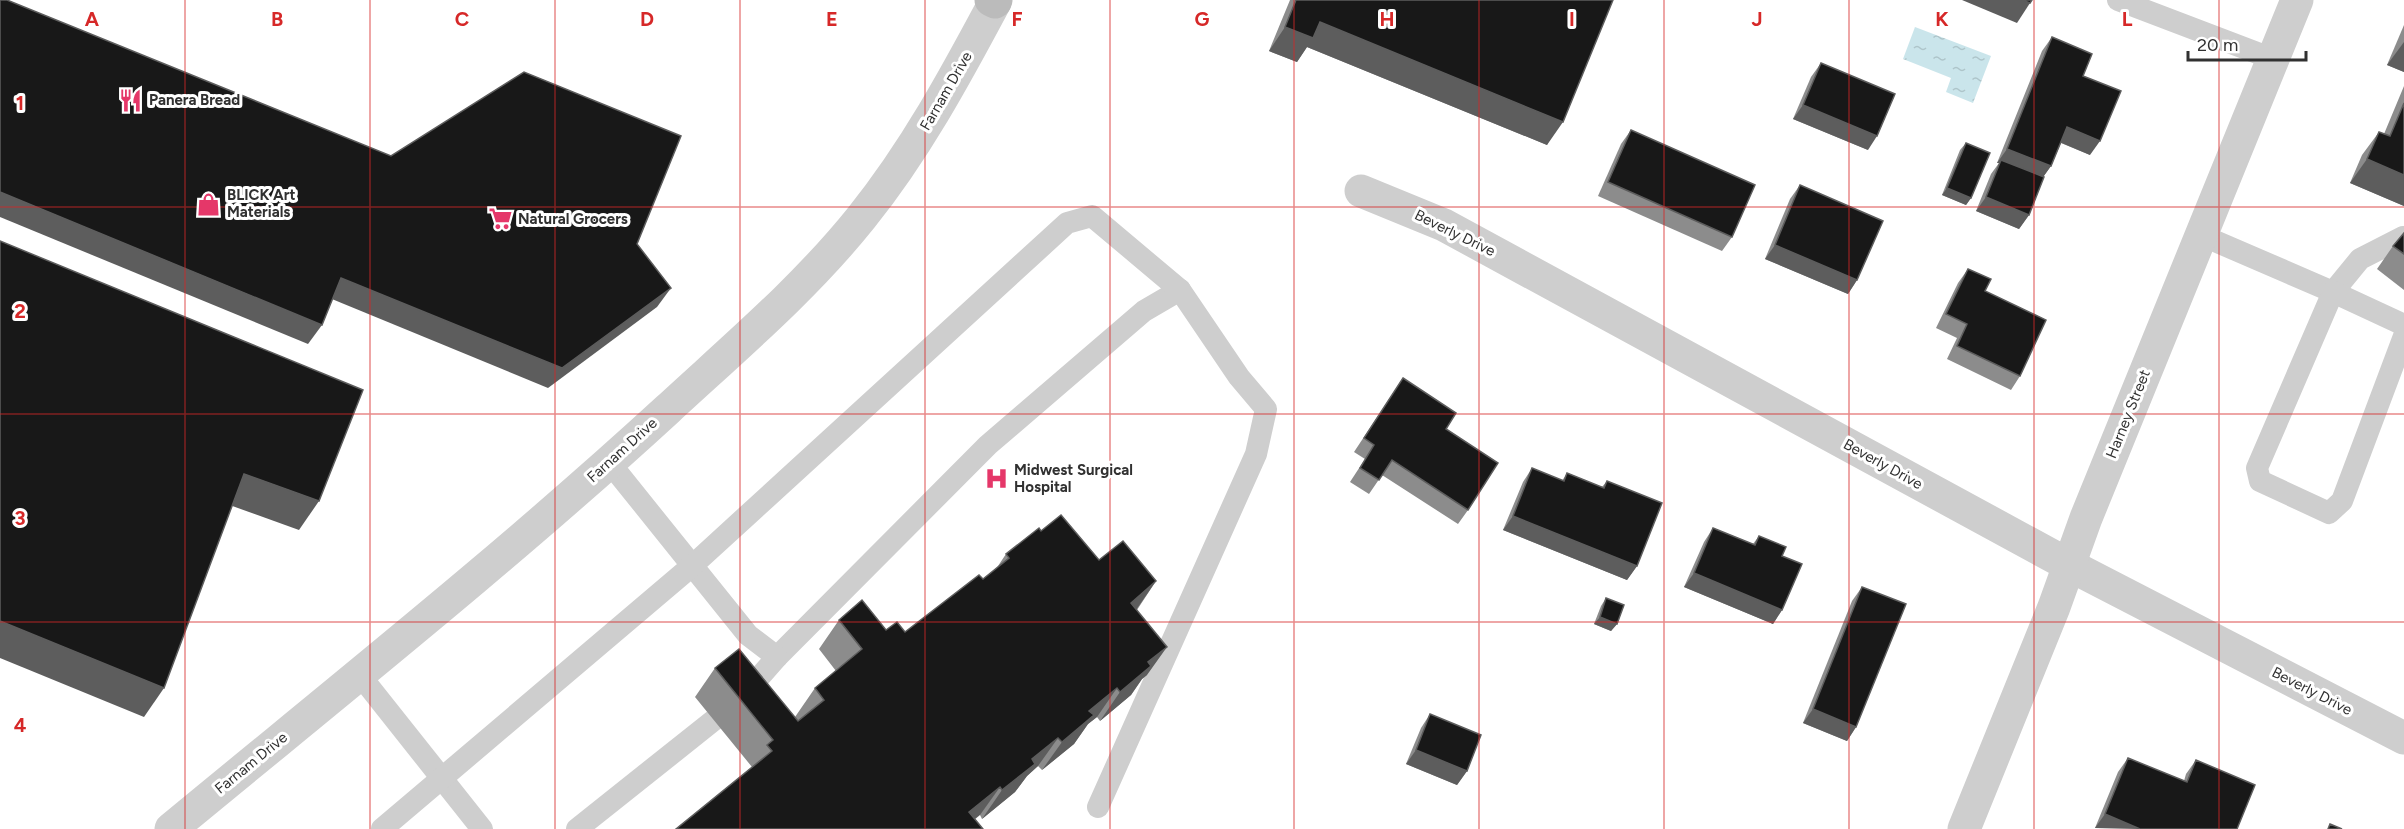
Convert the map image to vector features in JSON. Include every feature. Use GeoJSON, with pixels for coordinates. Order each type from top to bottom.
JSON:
{"type":"FeatureCollection","features":[{"type":"Feature","properties":{"kind":"street","name":"Harney Street"},"geometry":{"type":"LineString","coordinates":[[1964,829],[2054,607],[2086,518],[2297,0]]}},
{"type":"Feature","properties":{"kind":"street","name":"Farnam Drive"},"geometry":{"type":"LineString","coordinates":[[171,829],[359,674],[609,462],[801,286],[860,219],[903,164],[937,108],[994,1]]}},
{"type":"Feature","properties":{"kind":"street","name":"Beverly Drive"},"geometry":{"type":"LineString","coordinates":[[1361,191],[1444,225],[2068,566],[2404,738]]}},
{"type":"Feature","properties":{"kind":"lane"},"geometry":{"type":"LineString","coordinates":[[2118,0],[2273,59]]}},
{"type":"Feature","properties":{"kind":"lane"},"geometry":{"type":"LineString","coordinates":[[382,829],[693,565],[1066,223],[1092,216],[1180,290],[1239,377],[1266,409],[1256,454],[1098,807]]}},
{"type":"Feature","properties":{"kind":"lane"},"geometry":{"type":"LineString","coordinates":[[2201,235],[2404,325]]}},
{"type":"Feature","properties":{"kind":"lane"},"geometry":{"type":"LineString","coordinates":[[2403,237],[2360,259],[2333,292],[2257,468],[2260,481],[2330,513],[2336,509],[2342,501],[2404,336]]}},
{"type":"Feature","properties":{"kind":"lane"},"geometry":{"type":"LineString","coordinates":[[738,701],[777,657],[988,445],[1144,311],[1180,290]]}},
{"type":"Feature","properties":{"kind":"lane"},"geometry":{"type":"LineString","coordinates":[[609,462],[748,635],[777,657]]}},
{"type":"Feature","properties":{"kind":"lane"},"geometry":{"type":"LineString","coordinates":[[359,674],[482,829]]}},
{"type":"Feature","properties":{"kind":"lane"},"geometry":{"type":"LineString","coordinates":[[577,829],[714,720]]}},
{"type":"Feature","properties":{"kind":"water"},"geometry":{"type":"Polygon","coordinates":[[[1915,27],[1991,56],[1973,103],[1946,92],[1951,78],[1903,59],[1915,27]]]}},
{"type":"Feature","properties":{"kind":"building"},"geometry":{"type":"Polygon","coordinates":[[[0,0],[7,0],[391,156],[524,72],[681,136],[637,244],[671,288],[562,368],[341,278],[322,325],[0,192],[0,0]]]}},
{"type":"Feature","properties":{"kind":"building"},"geometry":{"type":"Polygon","coordinates":[[[1296,0],[1613,0],[1563,122],[1320,22],[1313,38],[1285,27],[1296,0]]]}},
{"type":"Feature","properties":{"kind":"building"},"geometry":{"type":"Polygon","coordinates":[[[2052,37],[2092,54],[2083,76],[2121,91],[2100,141],[2067,127],[2051,166],[2007,149],[2052,37]]]}},
{"type":"Feature","properties":{"kind":"building"},"geometry":{"type":"Polygon","coordinates":[[[1821,63],[1895,94],[1877,136],[1803,105],[1821,63]]]}},
{"type":"Feature","properties":{"kind":"building"},"geometry":{"type":"Polygon","coordinates":[[[2404,103],[2404,175],[2367,159],[2379,132],[2390,136],[2404,103]]]}},
{"type":"Feature","properties":{"kind":"building"},"geometry":{"type":"Polygon","coordinates":[[[1631,130],[1755,185],[1732,237],[1608,182],[1631,130]]]}},
{"type":"Feature","properties":{"kind":"building"},"geometry":{"type":"Polygon","coordinates":[[[1966,143],[1990,153],[1971,198],[1947,188],[1966,143]]]}},
{"type":"Feature","properties":{"kind":"building"},"geometry":{"type":"Polygon","coordinates":[[[2001,160],[2044,177],[2029,215],[1986,197],[2001,160]]]}},
{"type":"Feature","properties":{"kind":"building"},"geometry":{"type":"Polygon","coordinates":[[[1800,185],[1883,221],[1857,280],[1775,245],[1800,185]]]}},
{"type":"Feature","properties":{"kind":"building"},"geometry":{"type":"Polygon","coordinates":[[[2404,233],[2404,254],[2393,246],[2404,233]]]}},
{"type":"Feature","properties":{"kind":"building"},"geometry":{"type":"Polygon","coordinates":[[[0,241],[363,390],[319,501],[244,474],[164,688],[0,621],[0,241]]]}},
{"type":"Feature","properties":{"kind":"building"},"geometry":{"type":"Polygon","coordinates":[[[1968,269],[1991,279],[1985,291],[2046,320],[2020,376],[1957,346],[1967,324],[1946,314],[1968,269]]]}},
{"type":"Feature","properties":{"kind":"building"},"geometry":{"type":"Polygon","coordinates":[[[1403,378],[1456,413],[1446,429],[1498,463],[1468,510],[1392,460],[1379,480],[1360,468],[1374,445],[1364,438],[1403,378]]]}},
{"type":"Feature","properties":{"kind":"building"},"geometry":{"type":"Polygon","coordinates":[[[1532,468],[1564,481],[1567,473],[1604,488],[1607,481],[1662,503],[1637,566],[1513,516],[1532,468]]]}},
{"type":"Feature","properties":{"kind":"building"},"geometry":{"type":"Polygon","coordinates":[[[1061,515],[1099,560],[1123,541],[1156,581],[1131,603],[1167,647],[1148,662],[1151,666],[1120,692],[1117,688],[1089,711],[1094,715],[1062,742],[1058,738],[1032,759],[1035,764],[1002,790],[1000,787],[969,812],[983,829],[676,829],[772,751],[767,745],[773,740],[715,668],[739,649],[798,721],[824,700],[815,688],[862,649],[839,620],[862,600],[886,630],[897,622],[905,632],[979,575],[983,579],[1009,558],[1006,554],[1039,528],[1041,531],[1061,515]]]}},
{"type":"Feature","properties":{"kind":"building"},"geometry":{"type":"Polygon","coordinates":[[[1713,528],[1755,545],[1759,536],[1786,547],[1782,556],[1802,564],[1782,610],[1694,573],[1713,528]]]}},
{"type":"Feature","properties":{"kind":"building"},"geometry":{"type":"Polygon","coordinates":[[[1862,587],[1906,604],[1856,727],[1813,709],[1862,587]]]}},
{"type":"Feature","properties":{"kind":"building"},"geometry":{"type":"Polygon","coordinates":[[[1606,598],[1624,605],[1617,624],[1600,617],[1606,598]]]}},
{"type":"Feature","properties":{"kind":"building"},"geometry":{"type":"Polygon","coordinates":[[[1430,714],[1481,735],[1467,771],[1416,750],[1430,714]]]}},
{"type":"Feature","properties":{"kind":"building"},"geometry":{"type":"Polygon","coordinates":[[[2128,758],[2187,782],[2196,760],[2255,785],[2237,829],[2140,829],[2105,814],[2128,758]]]}},
{"type":"Feature","properties":{"kind":"building"},"geometry":{"type":"Polygon","coordinates":[[[2330,824],[2342,829],[2328,829],[2330,824]]]}},
{"type":"Feature","properties":{"kind":"place","name":"Panera Bread"},"geometry":{"type":"Point","coordinates":[131,100]}},
{"type":"Feature","properties":{"kind":"place","name":"BLICK Art Materials"},"geometry":{"type":"Point","coordinates":[209,204]}},
{"type":"Feature","properties":{"kind":"place","name":"Natural Grocers"},"geometry":{"type":"Point","coordinates":[500,219]}},
{"type":"Feature","properties":{"kind":"place","name":"Midwest Surgical Hospital"},"geometry":{"type":"Point","coordinates":[996,479]}}]}
